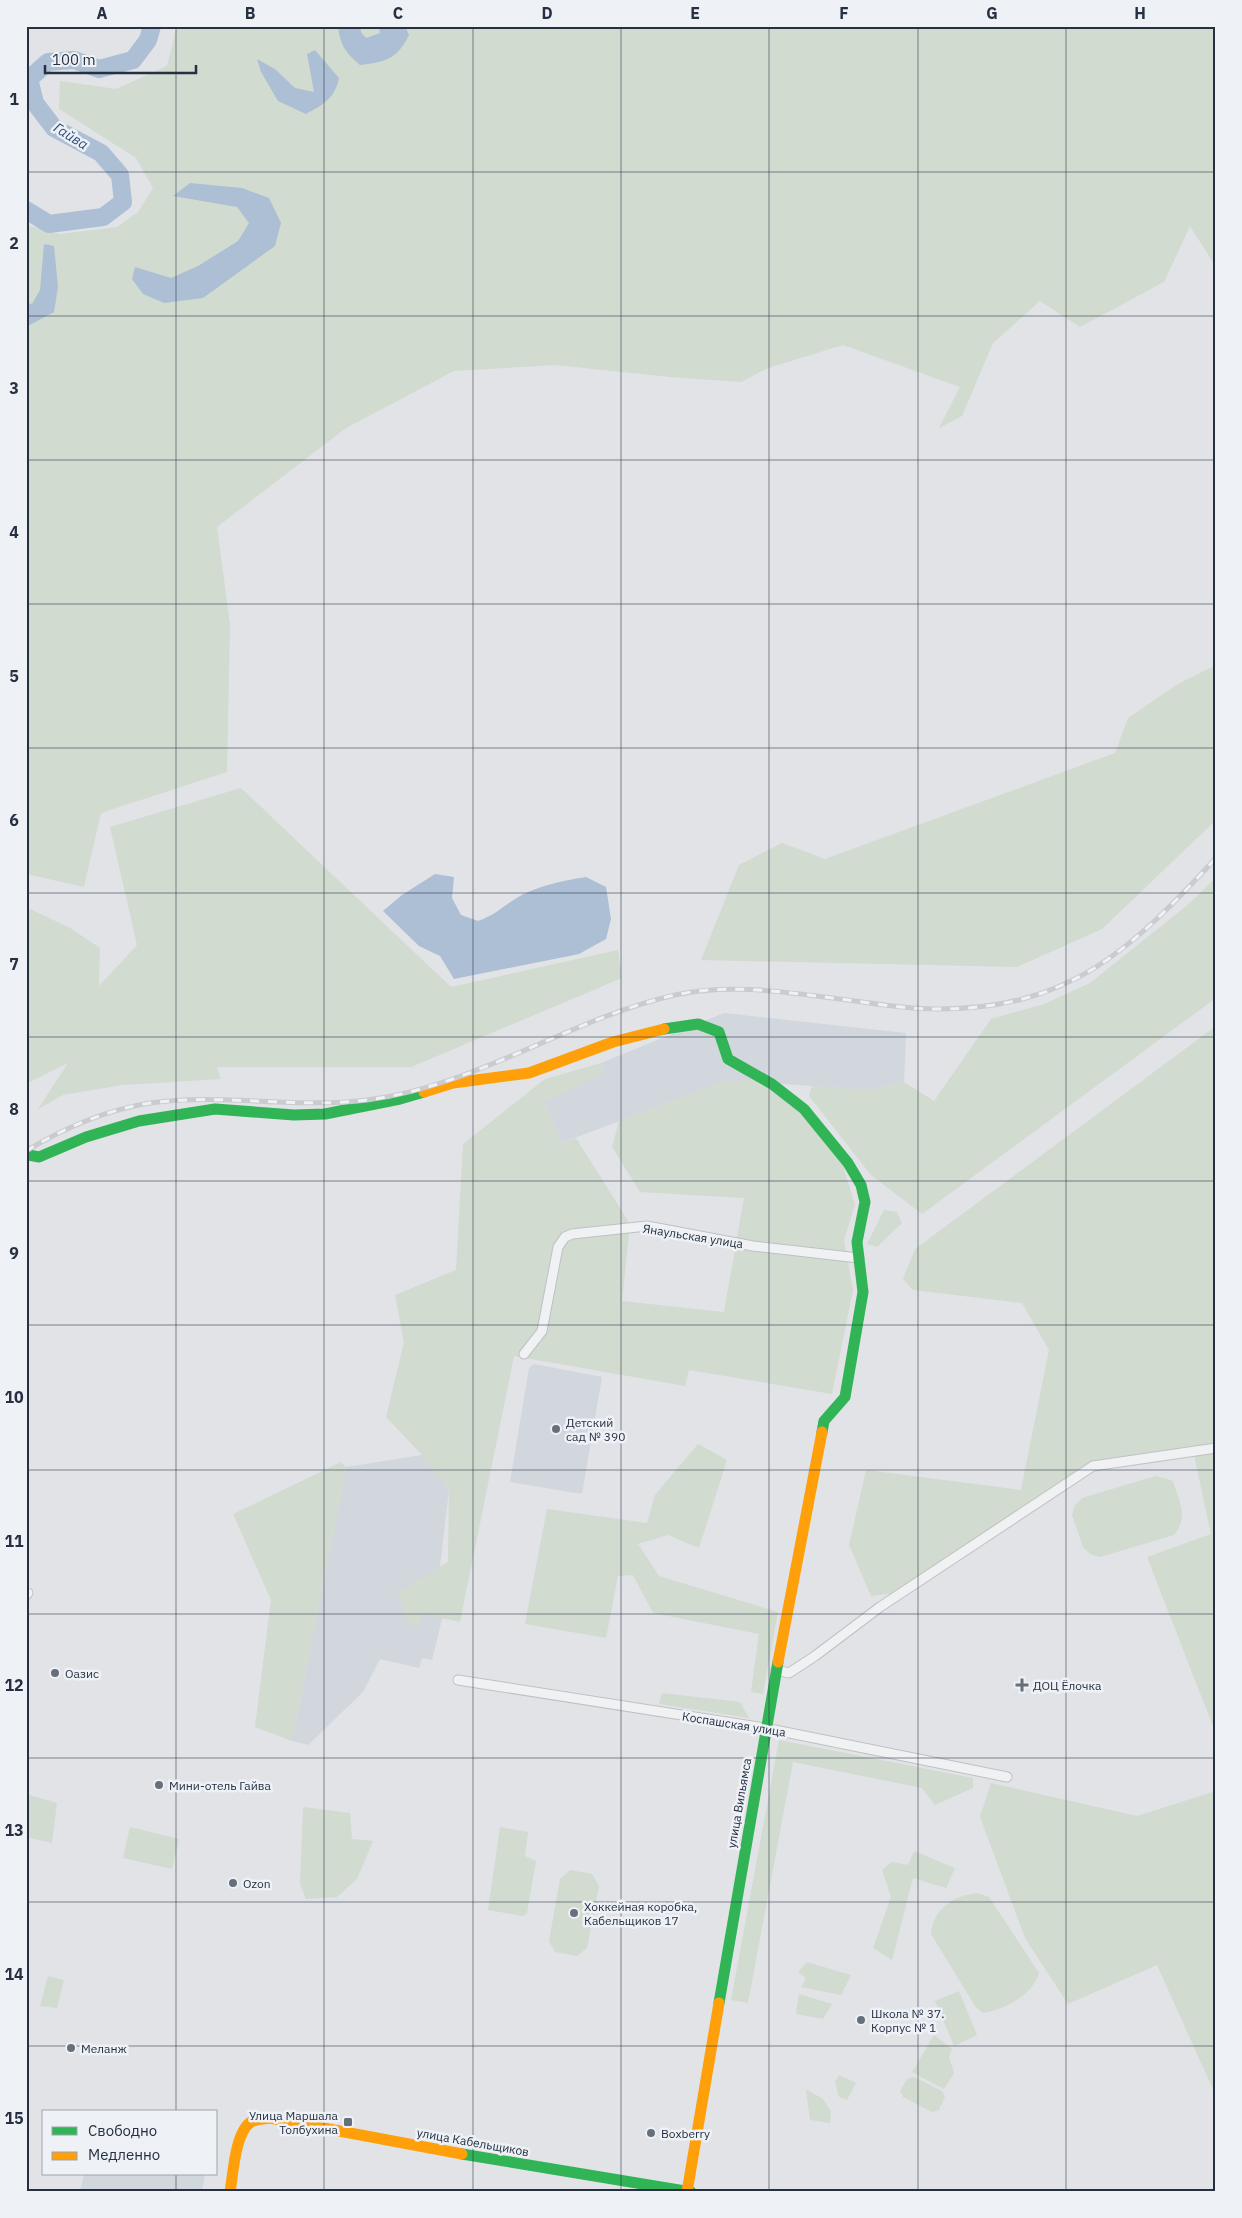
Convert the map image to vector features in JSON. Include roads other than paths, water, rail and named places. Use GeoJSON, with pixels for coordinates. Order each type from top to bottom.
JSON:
{"type":"FeatureCollection","features":[{"type":"Feature","properties":{"kind":"street"},"geometry":{"type":"LineString","coordinates":[[26,1150],[29,1155],[39,1157],[86,1137],[139,1121],[196,1110],[215,1109],[294,1115],[325,1114],[400,1098],[453,1084],[529,1073],[613,1042],[662,1029],[698,1024],[719,1032],[728,1059],[772,1084],[804,1109],[848,1163],[861,1185],[866,1202],[857,1242],[859,1258]]}},
{"type":"Feature","properties":{"kind":"street","name":"Янаульская улица"},"geometry":{"type":"LineString","coordinates":[[524,1354],[542,1330],[558,1247],[565,1237],[572,1234],[647,1226],[753,1246],[859,1258]]}},
{"type":"Feature","properties":{"kind":"street","name":"улица Вильямса"},"geometry":{"type":"LineString","coordinates":[[688,2191],[765,1728],[824,1421],[845,1397],[863,1292],[859,1258]]}},
{"type":"Feature","properties":{"kind":"street"},"geometry":{"type":"LineString","coordinates":[[776,1670],[789,1673],[802,1665],[880,1607],[1094,1466],[1216,1448]]}},
{"type":"Feature","properties":{"kind":"street","name":"Коспашская улица"},"geometry":{"type":"LineString","coordinates":[[458,1680],[765,1728],[1007,1777]]}},
{"type":"Feature","properties":{"kind":"street","name":"улица Кабельщиков"},"geometry":{"type":"LineString","coordinates":[[230,2192],[239,2141],[245,2128],[251,2122],[270,2118],[556,2172],[688,2191]]}},
{"type":"Feature","properties":{"kind":"water"},"geometry":{"type":"Polygon","coordinates":[[[338,26],[360,26],[361,32],[366,38],[380,33],[379,26],[405,26],[409,35],[405,43],[390,58],[384,61],[360,65],[344,48],[338,26]]]}},
{"type":"Feature","properties":{"kind":"water"},"geometry":{"type":"Polygon","coordinates":[[[315,50],[339,78],[335,91],[331,96],[306,114],[278,101],[261,72],[257,59],[275,69],[295,88],[314,92],[307,54],[315,50]]]}},
{"type":"Feature","properties":{"kind":"water"},"geometry":{"type":"Polygon","coordinates":[[[190,183],[242,188],[269,198],[281,223],[275,246],[203,298],[164,303],[143,294],[132,279],[135,267],[171,278],[198,266],[238,241],[249,223],[237,207],[173,196],[190,183]]]}},
{"type":"Feature","properties":{"kind":"water"},"geometry":{"type":"Polygon","coordinates":[[[44,244],[54,246],[58,287],[54,312],[26,327],[26,303],[32,304],[40,290],[44,244]]]}},
{"type":"Feature","properties":{"kind":"water"},"geometry":{"type":"Polygon","coordinates":[[[435,874],[454,877],[452,898],[461,915],[478,921],[493,914],[523,894],[540,887],[586,877],[606,887],[611,919],[606,939],[579,954],[454,979],[440,956],[419,946],[383,911],[402,895],[435,874]]]}},
{"type":"Feature","properties":{"kind":"waterway","name":"Гайва"},"geometry":{"type":"LineString","coordinates":[[26,210],[49,224],[103,217],[123,202],[120,175],[101,153],[54,128],[35,103],[29,79],[48,62],[74,60],[99,69],[133,60],[148,40],[152,26]]}},
{"type":"Feature","properties":{"kind":"railway"},"geometry":{"type":"LineString","coordinates":[[26,1151],[55,1135],[101,1115],[150,1103],[177,1100],[340,1102],[367,1100],[407,1092],[447,1081],[485,1067],[636,1006],[695,991],[757,990],[923,1009],[982,1007],[1023,999],[1060,986],[1094,968],[1125,946],[1155,921],[1216,858]]}},
{"type":"Feature","properties":{"kind":"place","name":"Детский сад № 390"},"geometry":{"type":"Point","coordinates":[556,1429]}},
{"type":"Feature","properties":{"kind":"place","name":"Оазис"},"geometry":{"type":"Point","coordinates":[55,1673]}},
{"type":"Feature","properties":{"kind":"place","name":"ДОЦ Ёлочка"},"geometry":{"type":"Point","coordinates":[1022,1685]}},
{"type":"Feature","properties":{"kind":"place","name":"Мини-отель Гайва"},"geometry":{"type":"Point","coordinates":[159,1785]}},
{"type":"Feature","properties":{"kind":"place","name":"Ozon"},"geometry":{"type":"Point","coordinates":[233,1883]}},
{"type":"Feature","properties":{"kind":"place","name":"Хоккейная коробка, Кабельщиков 17"},"geometry":{"type":"Point","coordinates":[574,1913]}},
{"type":"Feature","properties":{"kind":"place","name":"Школа № 37. Корпус № 1"},"geometry":{"type":"Point","coordinates":[861,2020]}},
{"type":"Feature","properties":{"kind":"place","name":"Меланж"},"geometry":{"type":"Point","coordinates":[71,2048]}},
{"type":"Feature","properties":{"kind":"place","name":"Улица Маршала Толбухина"},"geometry":{"type":"Point","coordinates":[348,2122]}},
{"type":"Feature","properties":{"kind":"place","name":"Boxberry"},"geometry":{"type":"Point","coordinates":[651,2133]}}]}
